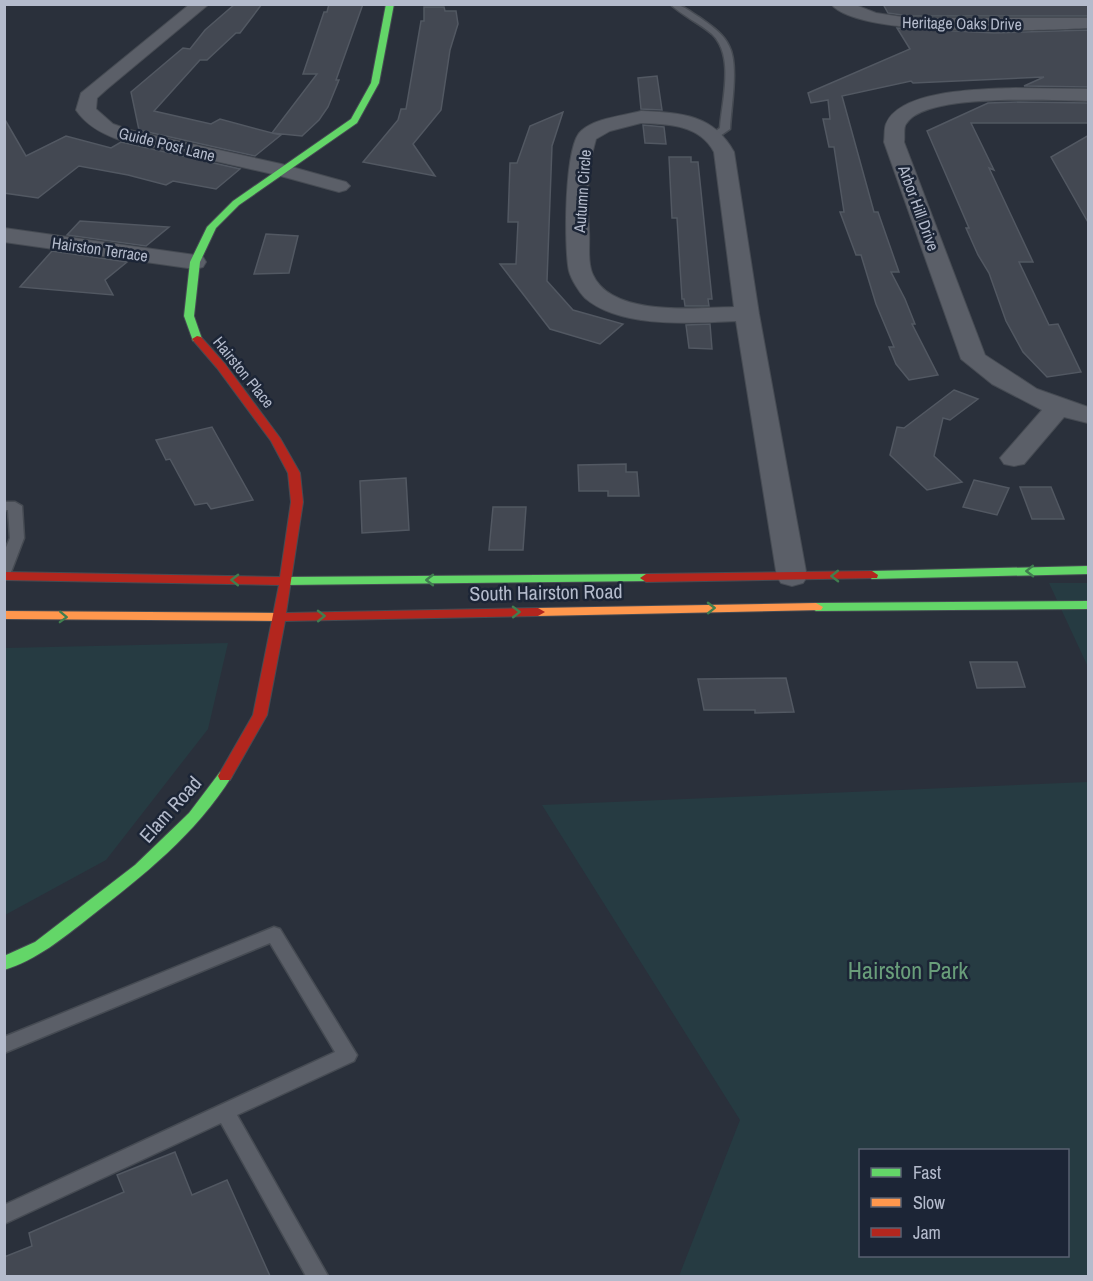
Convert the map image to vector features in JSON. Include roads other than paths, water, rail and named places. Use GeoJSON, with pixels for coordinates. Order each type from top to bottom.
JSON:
{"type":"FeatureCollection","features":[{"type":"Feature","properties":{"kind":"street","name":"Guide Post Lane"},"geometry":{"type":"LineString","coordinates":[[201,4],[100,85],[88,97],[86,110],[106,128],[124,135],[281,170],[339,186]]}},
{"type":"Feature","properties":{"kind":"street","name":"Hairston Place"},"geometry":{"type":"LineString","coordinates":[[279,617],[297,502],[294,473],[276,440],[221,366],[197,340],[189,316],[195,262],[212,227],[236,203],[354,121],[375,83],[390,4]]}},
{"type":"Feature","properties":{"kind":"street","name":"Heritage Oaks Drive"},"geometry":{"type":"LineString","coordinates":[[839,4],[863,16],[894,22],[1089,24]]}},
{"type":"Feature","properties":{"kind":"street","name":"Arbor Hill Drive"},"geometry":{"type":"LineString","coordinates":[[1089,95],[968,96],[930,101],[907,111],[896,122],[894,142],[974,359],[1000,380],[1057,408],[1089,415]]}},
{"type":"Feature","properties":{"kind":"street","name":"Autumn Circle"},"geometry":{"type":"LineString","coordinates":[[714,136],[690,125],[664,118],[640,117],[603,127],[587,136],[582,148],[577,215],[581,276],[587,286],[602,300],[633,311],[668,315],[747,314]]}},
{"type":"Feature","properties":{"kind":"street"},"geometry":{"type":"LineString","coordinates":[[714,136],[724,152],[747,314],[792,577]]}},
{"type":"Feature","properties":{"kind":"street","name":"Hairston Terrace"},"geometry":{"type":"LineString","coordinates":[[4,235],[195,262]]}},
{"type":"Feature","properties":{"kind":"street"},"geometry":{"type":"LineString","coordinates":[[1014,458],[1057,408]]}},
{"type":"Feature","properties":{"kind":"street","name":"South Hairston Road"},"geometry":{"type":"LineString","coordinates":[[4,574],[286,581],[792,577],[1089,570]]}},
{"type":"Feature","properties":{"kind":"street","name":"South Hairston Road"},"geometry":{"type":"LineString","coordinates":[[4,615],[96,618],[279,617],[838,605],[1089,605]]}},
{"type":"Feature","properties":{"kind":"street","name":"Elam Road"},"geometry":{"type":"LineString","coordinates":[[4,963],[40,946],[141,869],[194,817],[231,768],[260,715],[279,617]]}},
{"type":"Feature","properties":{"kind":"lane"},"geometry":{"type":"LineString","coordinates":[[674,4],[717,35],[726,46],[728,58],[725,129],[714,136]]}},
{"type":"Feature","properties":{"kind":"lane"},"geometry":{"type":"LineString","coordinates":[[4,506],[15,506],[17,538],[4,574]]}},
{"type":"Feature","properties":{"kind":"lane"},"geometry":{"type":"LineString","coordinates":[[4,1045],[274,934],[347,1055],[4,1215]]}},
{"type":"Feature","properties":{"kind":"lane"},"geometry":{"type":"LineString","coordinates":[[225,1112],[316,1276]]}},
{"type":"Feature","properties":{"kind":"park label","name":"Hairston Park"},"geometry":{"type":"Point","coordinates":[908,970]}}]}
